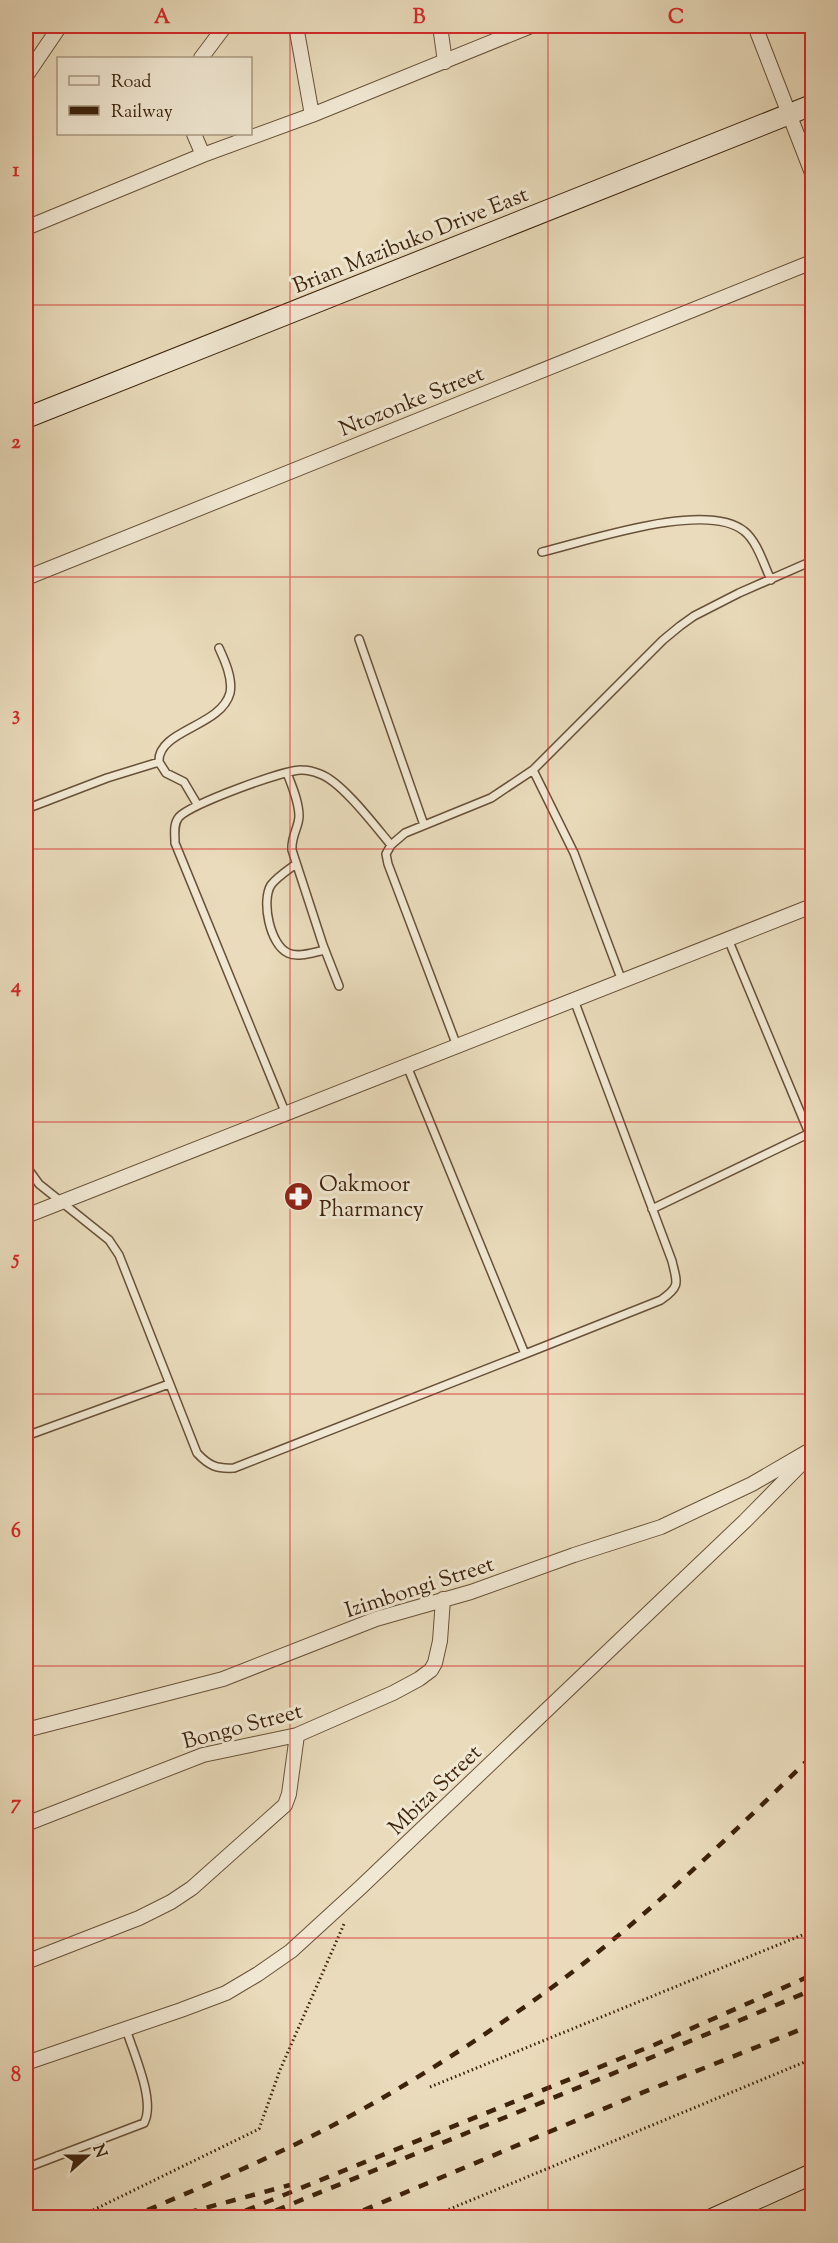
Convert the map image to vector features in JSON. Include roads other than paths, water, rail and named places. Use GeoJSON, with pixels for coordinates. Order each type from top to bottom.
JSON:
{"type":"FeatureCollection","features":[{"type":"Feature","properties":{"kind":"street"},"geometry":{"type":"LineString","coordinates":[[26,76],[60,26]]}},
{"type":"Feature","properties":{"kind":"street"},"geometry":{"type":"LineString","coordinates":[[202,57],[225,26]]}},
{"type":"Feature","properties":{"kind":"street"},"geometry":{"type":"LineString","coordinates":[[296,26],[312,115]]}},
{"type":"Feature","properties":{"kind":"street"},"geometry":{"type":"LineString","coordinates":[[440,26],[445,62]]}},
{"type":"Feature","properties":{"kind":"street"},"geometry":{"type":"LineString","coordinates":[[26,228],[203,155],[312,115],[531,26]]}},
{"type":"Feature","properties":{"kind":"street"},"geometry":{"type":"LineString","coordinates":[[755,26],[813,173]]}},
{"type":"Feature","properties":{"kind":"street","name":"Brian Mazibuko Drive East"},"geometry":{"type":"LineString","coordinates":[[26,418],[813,105]]}},
{"type":"Feature","properties":{"kind":"street"},"geometry":{"type":"LineString","coordinates":[[194,135],[203,155]]}},
{"type":"Feature","properties":{"kind":"street","name":"Ntozonke Street"},"geometry":{"type":"LineString","coordinates":[[26,578],[813,262]]}},
{"type":"Feature","properties":{"kind":"street"},"geometry":{"type":"LineString","coordinates":[[26,1216],[813,906]]}},
{"type":"Feature","properties":{"kind":"street","name":"Izimbongi Street"},"geometry":{"type":"LineString","coordinates":[[26,1730],[223,1679],[376,1619],[471,1592],[661,1527],[752,1484],[813,1451]]}},
{"type":"Feature","properties":{"kind":"street","name":"Mbiza Street"},"geometry":{"type":"LineString","coordinates":[[26,2063],[226,1993],[291,1951],[746,1521],[813,1451]]}},
{"type":"Feature","properties":{"kind":"street","name":"Bongo Street"},"geometry":{"type":"LineString","coordinates":[[26,1824],[202,1755],[297,1735],[393,1693],[419,1679],[431,1670],[435,1663],[440,1641],[443,1599]]}},
{"type":"Feature","properties":{"kind":"street"},"geometry":{"type":"LineString","coordinates":[[26,1962],[139,1918],[171,1902],[192,1888],[285,1805],[289,1794],[297,1735]]}},
{"type":"Feature","properties":{"kind":"street"},"geometry":{"type":"LineString","coordinates":[[714,2217],[813,2174]]}},
{"type":"Feature","properties":{"kind":"lane"},"geometry":{"type":"LineString","coordinates":[[542,552],[672,520],[712,519],[744,531],[753,542],[771,580]]}},
{"type":"Feature","properties":{"kind":"lane"},"geometry":{"type":"LineString","coordinates":[[457,1046],[388,864],[386,854],[391,845],[405,833],[491,798],[533,770],[663,640],[680,626],[703,611],[813,561]]}},
{"type":"Feature","properties":{"kind":"lane"},"geometry":{"type":"LineString","coordinates":[[359,639],[424,825]]}},
{"type":"Feature","properties":{"kind":"lane"},"geometry":{"type":"LineString","coordinates":[[197,804],[184,782],[166,773],[159,762],[161,750],[168,743],[215,715],[225,704],[230,693],[230,682],[219,648]]}},
{"type":"Feature","properties":{"kind":"lane"},"geometry":{"type":"LineString","coordinates":[[26,808],[107,778],[159,762]]}},
{"type":"Feature","properties":{"kind":"lane"},"geometry":{"type":"LineString","coordinates":[[285,1114],[175,843],[174,827],[179,817],[197,804],[301,769],[322,775],[339,787],[391,845]]}},
{"type":"Feature","properties":{"kind":"lane"},"geometry":{"type":"LineString","coordinates":[[533,770],[574,853],[622,981]]}},
{"type":"Feature","properties":{"kind":"lane"},"geometry":{"type":"LineString","coordinates":[[287,773],[300,819],[291,840],[292,850],[339,986]]}},
{"type":"Feature","properties":{"kind":"lane"},"geometry":{"type":"LineString","coordinates":[[296,864],[272,883],[268,892],[266,902],[271,930],[278,944],[287,953],[299,955],[325,950]]}},
{"type":"Feature","properties":{"kind":"lane"},"geometry":{"type":"LineString","coordinates":[[652,1209],[811,1132],[728,939]]}},
{"type":"Feature","properties":{"kind":"lane"},"geometry":{"type":"LineString","coordinates":[[26,1166],[39,1184],[60,1203],[109,1240],[119,1256],[197,1453],[207,1464],[222,1469],[234,1468],[661,1300],[673,1291],[676,1280],[672,1261],[574,1000]]}},
{"type":"Feature","properties":{"kind":"lane"},"geometry":{"type":"LineString","coordinates":[[407,1066],[525,1354]]}},
{"type":"Feature","properties":{"kind":"lane"},"geometry":{"type":"LineString","coordinates":[[26,1436],[169,1384]]}},
{"type":"Feature","properties":{"kind":"lane"},"geometry":{"type":"LineString","coordinates":[[26,2168],[144,2123],[147,2111],[146,2093],[126,2029]]}},
{"type":"Feature","properties":{"kind":"railway"},"geometry":{"type":"LineString","coordinates":[[129,2218],[251,2165],[324,2130],[434,2067],[488,2032],[612,1941],[714,1850],[812,1756]]}},
{"type":"Feature","properties":{"kind":"railway"},"geometry":{"type":"LineString","coordinates":[[227,2218],[654,2045],[812,1975]]}},
{"type":"Feature","properties":{"kind":"railway"},"geometry":{"type":"LineString","coordinates":[[257,2218],[812,1990]]}},
{"type":"Feature","properties":{"kind":"railway"},"geometry":{"type":"LineString","coordinates":[[345,2218],[639,2094],[812,2025]]}},
{"type":"Feature","properties":{"kind":"railway"},"geometry":{"type":"LineString","coordinates":[[168,2218],[290,2185]]}},
{"type":"Feature","properties":{"kind":"place","name":"Oakmoor Pharmancy"},"geometry":{"type":"Point","coordinates":[298,1196]}}]}
